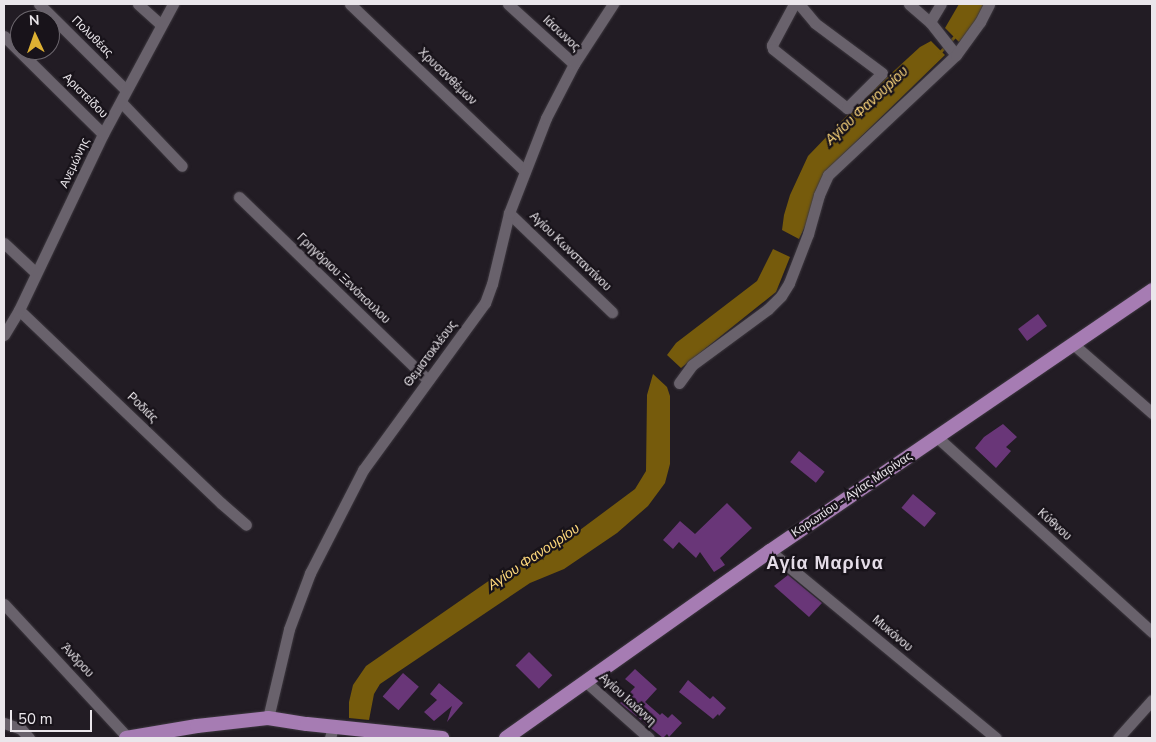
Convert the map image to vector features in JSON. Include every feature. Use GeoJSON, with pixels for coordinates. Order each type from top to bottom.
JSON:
{"type":"FeatureCollection","features":[{"type":"Feature","properties":{"kind":"main road","name":"Κορωπίου - Αγίας Μαρίνας"},"geometry":{"type":"LineString","coordinates":[[506,738],[770,551],[1152,290]]}},
{"type":"Feature","properties":{"kind":"main road"},"geometry":{"type":"LineString","coordinates":[[127,738],[197,726],[268,718],[332,733],[442,738]]}},
{"type":"Feature","properties":{"kind":"street","name":"Πολυθέας"},"geometry":{"type":"LineString","coordinates":[[39,4],[126,90]]}},
{"type":"Feature","properties":{"kind":"street"},"geometry":{"type":"LineString","coordinates":[[138,4],[161,26]]}},
{"type":"Feature","properties":{"kind":"street","name":"Ανεμώνης"},"geometry":{"type":"LineString","coordinates":[[4,335],[19,310],[35,272],[103,134],[173,4]]}},
{"type":"Feature","properties":{"kind":"street","name":"Χρυσανθέμων"},"geometry":{"type":"LineString","coordinates":[[350,4],[525,170]]}},
{"type":"Feature","properties":{"kind":"street","name":"Ιάσωνος"},"geometry":{"type":"LineString","coordinates":[[508,4],[574,64]]}},
{"type":"Feature","properties":{"kind":"street","name":"Θεμιστοκλέους"},"geometry":{"type":"LineString","coordinates":[[268,718],[289,629],[310,573],[363,470],[485,303],[492,284],[509,213],[546,118],[574,64],[613,4]]}},
{"type":"Feature","properties":{"kind":"street"},"geometry":{"type":"LineString","coordinates":[[794,4],[772,45],[773,49],[847,108],[882,73],[815,22],[799,4]]}},
{"type":"Feature","properties":{"kind":"street"},"geometry":{"type":"LineString","coordinates":[[908,4],[930,22],[954,52]]}},
{"type":"Feature","properties":{"kind":"street"},"geometry":{"type":"LineString","coordinates":[[930,22],[941,4]]}},
{"type":"Feature","properties":{"kind":"street"},"geometry":{"type":"LineString","coordinates":[[680,383],[692,365],[768,309],[781,296],[789,283],[808,234],[819,195],[828,175],[954,52],[980,22],[989,4]]}},
{"type":"Feature","properties":{"kind":"street","name":"Αριστείδου"},"geometry":{"type":"LineString","coordinates":[[4,36],[103,134]]}},
{"type":"Feature","properties":{"kind":"street"},"geometry":{"type":"LineString","coordinates":[[121,102],[182,166]]}},
{"type":"Feature","properties":{"kind":"street","name":"Γρηγόριου Ξενόπουλου"},"geometry":{"type":"LineString","coordinates":[[239,196],[428,380]]}},
{"type":"Feature","properties":{"kind":"street","name":"Αγίου Κωνσταντίνου"},"geometry":{"type":"LineString","coordinates":[[509,213],[612,312]]}},
{"type":"Feature","properties":{"kind":"street"},"geometry":{"type":"LineString","coordinates":[[4,243],[35,272]]}},
{"type":"Feature","properties":{"kind":"street","name":"Ροδιάς"},"geometry":{"type":"LineString","coordinates":[[19,310],[220,503],[246,525]]}},
{"type":"Feature","properties":{"kind":"street"},"geometry":{"type":"LineString","coordinates":[[1073,344],[1152,413]]}},
{"type":"Feature","properties":{"kind":"street","name":"Κύθνου"},"geometry":{"type":"LineString","coordinates":[[937,438],[1152,632]]}},
{"type":"Feature","properties":{"kind":"street","name":"Μυκόνου"},"geometry":{"type":"LineString","coordinates":[[770,551],[996,738]]}},
{"type":"Feature","properties":{"kind":"street","name":"Άνδρου"},"geometry":{"type":"LineString","coordinates":[[4,604],[127,738]]}},
{"type":"Feature","properties":{"kind":"street","name":"Αγίου Ιωάννη"},"geometry":{"type":"LineString","coordinates":[[586,682],[649,738]]}},
{"type":"Feature","properties":{"kind":"street"},"geometry":{"type":"LineString","coordinates":[[1118,738],[1152,700]]}},
{"type":"Feature","properties":{"kind":"street"},"geometry":{"type":"LineString","coordinates":[[4,723],[21,730],[29,738]]}},
{"type":"Feature","properties":{"kind":"water"},"geometry":{"type":"Polygon","coordinates":[[[959,4],[984,4],[972,27],[959,42],[945,28],[959,4]]]}},
{"type":"Feature","properties":{"kind":"water"},"geometry":{"type":"Polygon","coordinates":[[[931,41],[945,55],[836,161],[799,239],[782,230],[790,195],[808,156],[858,104],[920,47],[931,41]]]}},
{"type":"Feature","properties":{"kind":"water"},"geometry":{"type":"Polygon","coordinates":[[[773,249],[790,257],[776,292],[681,368],[667,355],[676,343],[757,281],[773,249]]]}},
{"type":"Feature","properties":{"kind":"water"},"geometry":{"type":"Polygon","coordinates":[[[653,374],[667,387],[670,396],[670,464],[665,483],[648,506],[617,533],[564,569],[530,583],[380,684],[374,694],[369,720],[349,718],[349,702],[353,685],[366,666],[490,580],[510,570],[541,559],[635,489],[646,471],[647,395],[653,374]]]}},
{"type":"Feature","properties":{"kind":"building"},"geometry":{"type":"Polygon","coordinates":[[[1038,314],[1047,326],[1027,341],[1018,329],[1038,314]]]}},
{"type":"Feature","properties":{"kind":"building"},"geometry":{"type":"Polygon","coordinates":[[[1003,424],[1017,437],[1006,447],[1011,451],[996,468],[975,448],[984,437],[1003,424]]]}},
{"type":"Feature","properties":{"kind":"building"},"geometry":{"type":"Polygon","coordinates":[[[799,451],[825,472],[816,483],[790,462],[799,451]]]}},
{"type":"Feature","properties":{"kind":"building"},"geometry":{"type":"Polygon","coordinates":[[[913,494],[936,513],[924,527],[901,508],[913,494]]]}},
{"type":"Feature","properties":{"kind":"building"},"geometry":{"type":"Polygon","coordinates":[[[727,503],[752,528],[720,558],[725,565],[714,572],[700,552],[696,558],[679,542],[673,549],[663,540],[680,521],[695,534],[727,503]]]}},
{"type":"Feature","properties":{"kind":"building"},"geometry":{"type":"Polygon","coordinates":[[[788,575],[822,603],[809,617],[774,586],[788,575]]]}},
{"type":"Feature","properties":{"kind":"building"},"geometry":{"type":"Polygon","coordinates":[[[529,652],[552,675],[539,689],[516,665],[529,652]]]}},
{"type":"Feature","properties":{"kind":"building"},"geometry":{"type":"Polygon","coordinates":[[[635,669],[657,689],[645,702],[660,715],[662,713],[668,718],[672,714],[682,723],[669,737],[667,734],[663,738],[620,703],[635,687],[625,679],[635,669]]]}},
{"type":"Feature","properties":{"kind":"building"},"geometry":{"type":"Polygon","coordinates":[[[403,673],[419,687],[399,710],[383,696],[403,673]]]}},
{"type":"Feature","properties":{"kind":"building"},"geometry":{"type":"Polygon","coordinates":[[[688,680],[710,699],[713,696],[726,708],[719,716],[718,714],[713,719],[679,692],[688,680]]]}},
{"type":"Feature","properties":{"kind":"building"},"geometry":{"type":"Polygon","coordinates":[[[439,683],[463,703],[447,722],[452,706],[434,721],[424,712],[437,700],[430,694],[439,683]]]}},
{"type":"Feature","properties":{"kind":"waterway","name":"Αγίου Φανουρίου"},"geometry":{"type":"LineString","coordinates":[[939,53],[957,34]]}},
{"type":"Feature","properties":{"kind":"district","name":"Αγία Μαρίνα"},"geometry":{"type":"Point","coordinates":[825,563]}}]}
